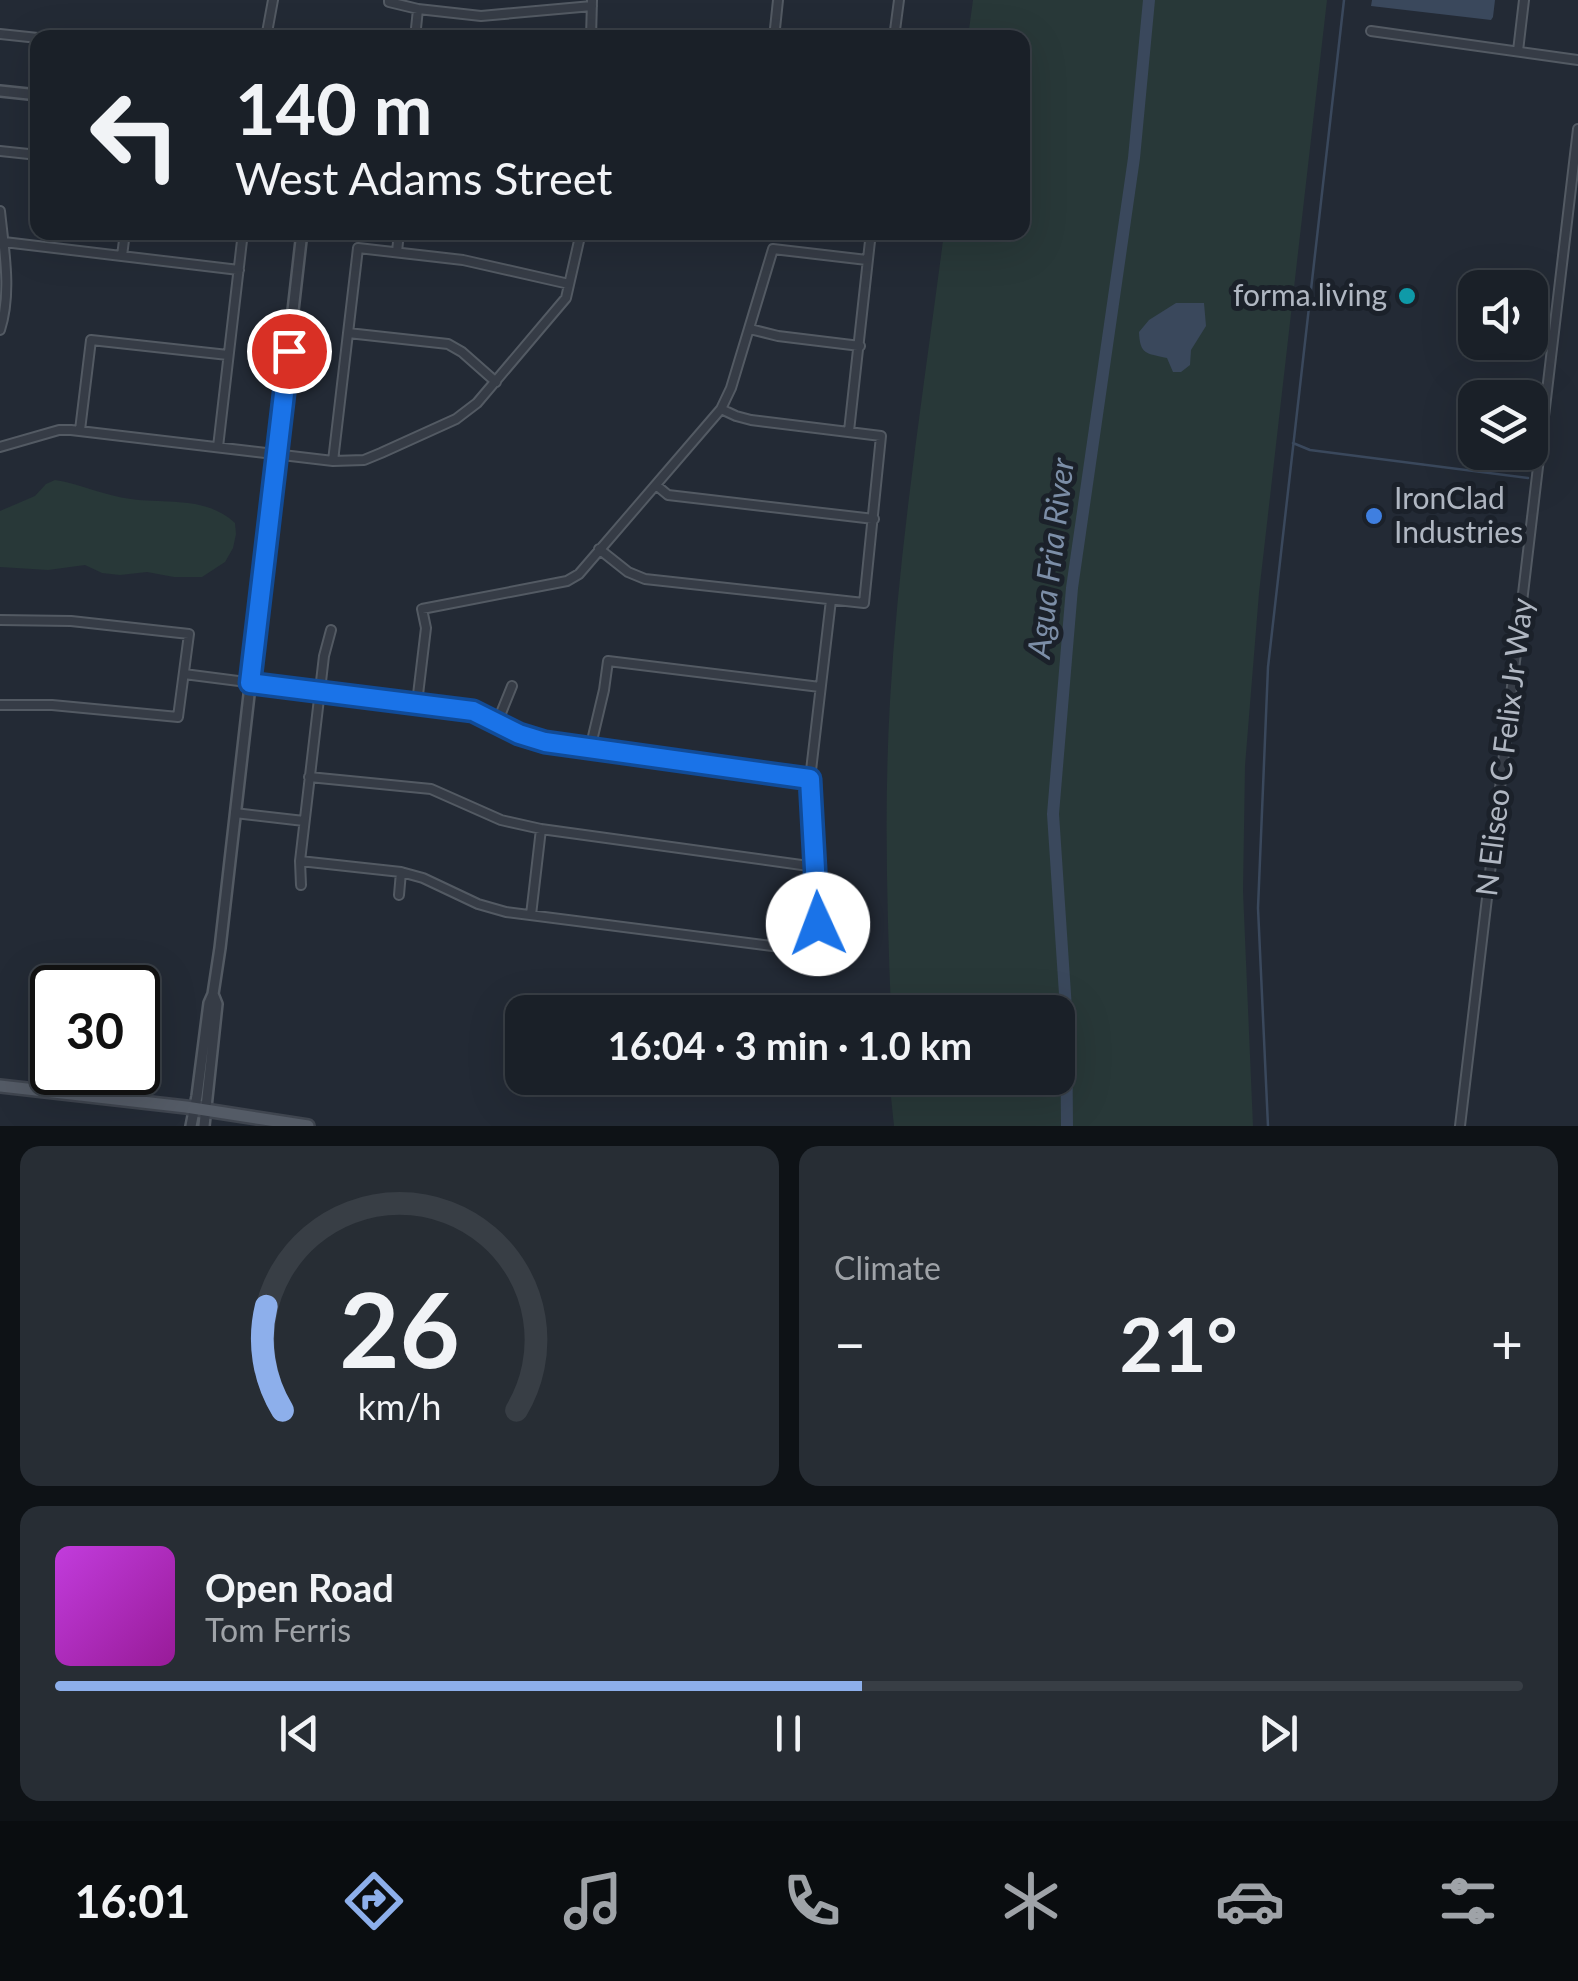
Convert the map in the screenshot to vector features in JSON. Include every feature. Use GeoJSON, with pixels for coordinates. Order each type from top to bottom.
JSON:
{"type":"FeatureCollection","features":[{"type":"Feature","properties":{"kind":"main road"},"geometry":{"type":"LineString","coordinates":[[0,1086],[308,1126]]}},
{"type":"Feature","properties":{"kind":"street"},"geometry":{"type":"LineString","coordinates":[[267,30],[272,0]]}},
{"type":"Feature","properties":{"kind":"street"},"geometry":{"type":"LineString","coordinates":[[775,30],[778,0]]}},
{"type":"Feature","properties":{"kind":"street"},"geometry":{"type":"LineString","coordinates":[[895,30],[897,0]]}},
{"type":"Feature","properties":{"kind":"street"},"geometry":{"type":"LineString","coordinates":[[1518,52],[1524,0]]}},
{"type":"Feature","properties":{"kind":"street"},"geometry":{"type":"LineString","coordinates":[[389,1],[418,10],[481,16],[592,3],[591,30]]}},
{"type":"Feature","properties":{"kind":"street"},"geometry":{"type":"LineString","coordinates":[[416,30],[418,10]]}},
{"type":"Feature","properties":{"kind":"street"},"geometry":{"type":"LineString","coordinates":[[1371,31],[1578,60]]}},
{"type":"Feature","properties":{"kind":"street"},"geometry":{"type":"LineString","coordinates":[[0,34],[30,37]]}},
{"type":"Feature","properties":{"kind":"street"},"geometry":{"type":"LineString","coordinates":[[0,91],[30,95]]}},
{"type":"Feature","properties":{"kind":"street","name":"N Eliseo C Felix Jr Way"},"geometry":{"type":"LineString","coordinates":[[1460,1126],[1578,129]]}},
{"type":"Feature","properties":{"kind":"street"},"geometry":{"type":"LineString","coordinates":[[0,151],[30,153]]}},
{"type":"Feature","properties":{"kind":"street"},"geometry":{"type":"LineString","coordinates":[[0,211],[6,306],[0,330]]}},
{"type":"Feature","properties":{"kind":"street"},"geometry":{"type":"LineString","coordinates":[[122,256],[124,240]]}},
{"type":"Feature","properties":{"kind":"street"},"geometry":{"type":"LineString","coordinates":[[218,447],[242,240]]}},
{"type":"Feature","properties":{"kind":"street"},"geometry":{"type":"LineString","coordinates":[[191,1126],[200,1109],[217,1004],[213,994],[301,240]]}},
{"type":"Feature","properties":{"kind":"street"},"geometry":{"type":"LineString","coordinates":[[397,252],[398,240]]}},
{"type":"Feature","properties":{"kind":"street"},"geometry":{"type":"LineString","coordinates":[[0,447],[59,430],[80,430],[333,462],[364,460],[456,419],[477,403],[566,298],[579,240]]}},
{"type":"Feature","properties":{"kind":"street"},"geometry":{"type":"LineString","coordinates":[[849,431],[870,240]]}},
{"type":"Feature","properties":{"kind":"street"},"geometry":{"type":"LineString","coordinates":[[1565,240],[1578,242]]}},
{"type":"Feature","properties":{"kind":"street"},"geometry":{"type":"LineString","coordinates":[[4,242],[239,270]]}},
{"type":"Feature","properties":{"kind":"street"},"geometry":{"type":"LineString","coordinates":[[333,462],[358,248],[463,260],[569,284]]}},
{"type":"Feature","properties":{"kind":"street"},"geometry":{"type":"LineString","coordinates":[[417,703],[426,628],[422,610],[566,581],[579,574],[722,408],[773,249],[867,260]]}},
{"type":"Feature","properties":{"kind":"street"},"geometry":{"type":"LineString","coordinates":[[750,329],[860,346]]}},
{"type":"Feature","properties":{"kind":"street"},"geometry":{"type":"LineString","coordinates":[[348,333],[448,344],[496,382]]}},
{"type":"Feature","properties":{"kind":"street"},"geometry":{"type":"LineString","coordinates":[[80,430],[91,340],[228,355]]}},
{"type":"Feature","properties":{"kind":"street"},"geometry":{"type":"LineString","coordinates":[[598,550],[645,579],[864,604],[882,436],[752,420],[722,408]]}},
{"type":"Feature","properties":{"kind":"street"},"geometry":{"type":"LineString","coordinates":[[656,484],[668,494],[874,519]]}},
{"type":"Feature","properties":{"kind":"street"},"geometry":{"type":"LineString","coordinates":[[300,860],[401,872],[506,912],[819,952],[810,779],[831,600]]}},
{"type":"Feature","properties":{"kind":"street"},"geometry":{"type":"LineString","coordinates":[[0,620],[71,621],[189,634],[178,717],[0,704]]}},
{"type":"Feature","properties":{"kind":"street"},"geometry":{"type":"LineString","coordinates":[[302,884],[300,860],[309,777],[324,656],[331,630]]}},
{"type":"Feature","properties":{"kind":"street"},"geometry":{"type":"LineString","coordinates":[[590,749],[608,661],[820,687]]}},
{"type":"Feature","properties":{"kind":"street"},"geometry":{"type":"LineString","coordinates":[[184,674],[473,711],[545,742],[810,779]]}},
{"type":"Feature","properties":{"kind":"street"},"geometry":{"type":"LineString","coordinates":[[497,722],[512,686]]}},
{"type":"Feature","properties":{"kind":"street"},"geometry":{"type":"LineString","coordinates":[[309,777],[431,789],[501,820],[541,829],[816,867]]}},
{"type":"Feature","properties":{"kind":"street"},"geometry":{"type":"LineString","coordinates":[[235,813],[304,821]]}},
{"type":"Feature","properties":{"kind":"street"},"geometry":{"type":"LineString","coordinates":[[531,915],[541,829]]}},
{"type":"Feature","properties":{"kind":"street"},"geometry":{"type":"LineString","coordinates":[[399,895],[401,872]]}},
{"type":"Feature","properties":{"kind":"street"},"geometry":{"type":"LineString","coordinates":[[200,1109],[204,1126]]}},
{"type":"Feature","properties":{"kind":"shaded area"},"geometry":{"type":"Polygon","coordinates":[[[973,0],[1327,0],[1259,593],[1245,766],[1243,891],[1253,1126],[894,1126],[891,1095],[1075,1095],[1075,995],[890,995],[887,818],[894,642],[943,240],[1030,240],[1030,30],[969,30],[973,0]]]}},
{"type":"Feature","properties":{"kind":"shaded area"},"geometry":{"type":"Polygon","coordinates":[[[55,480],[121,497],[212,509],[235,523],[233,548],[225,562],[202,577],[147,572],[120,575],[102,573],[85,565],[48,570],[0,567],[0,511],[35,496],[55,480]]]}},
{"type":"Feature","properties":{"kind":"water"},"geometry":{"type":"Polygon","coordinates":[[[1372,0],[1495,0],[1491,20],[1371,6],[1372,0]]]}},
{"type":"Feature","properties":{"kind":"water"},"geometry":{"type":"Polygon","coordinates":[[[1176,303],[1204,303],[1206,326],[1191,350],[1190,365],[1181,372],[1173,372],[1167,358],[1146,352],[1139,332],[1149,320],[1176,303]]]}},
{"type":"Feature","properties":{"kind":"waterway","name":"Agua Fria River"},"geometry":{"type":"LineString","coordinates":[[1067,1126],[1066,1009],[1053,814],[1072,588],[1134,158],[1149,0]]}},
{"type":"Feature","properties":{"kind":"waterway"},"geometry":{"type":"LineString","coordinates":[[1268,1126],[1258,908],[1268,667],[1344,0]]}},
{"type":"Feature","properties":{"kind":"waterway"},"geometry":{"type":"LineString","coordinates":[[1293,443],[1310,450],[1528,478]]}},
{"type":"Feature","properties":{"kind":"place","name":"forma.living"},"geometry":{"type":"Point","coordinates":[1407,296]}},
{"type":"Feature","properties":{"kind":"place","name":"IronClad Industries"},"geometry":{"type":"Point","coordinates":[1374,516]}},
{"type":"Feature","properties":{"kind":"route"},"geometry":{"type":"LineString","coordinates":[[289,351],[250,683],[473,711],[545,742],[810,779],[818,924]]}}]}
